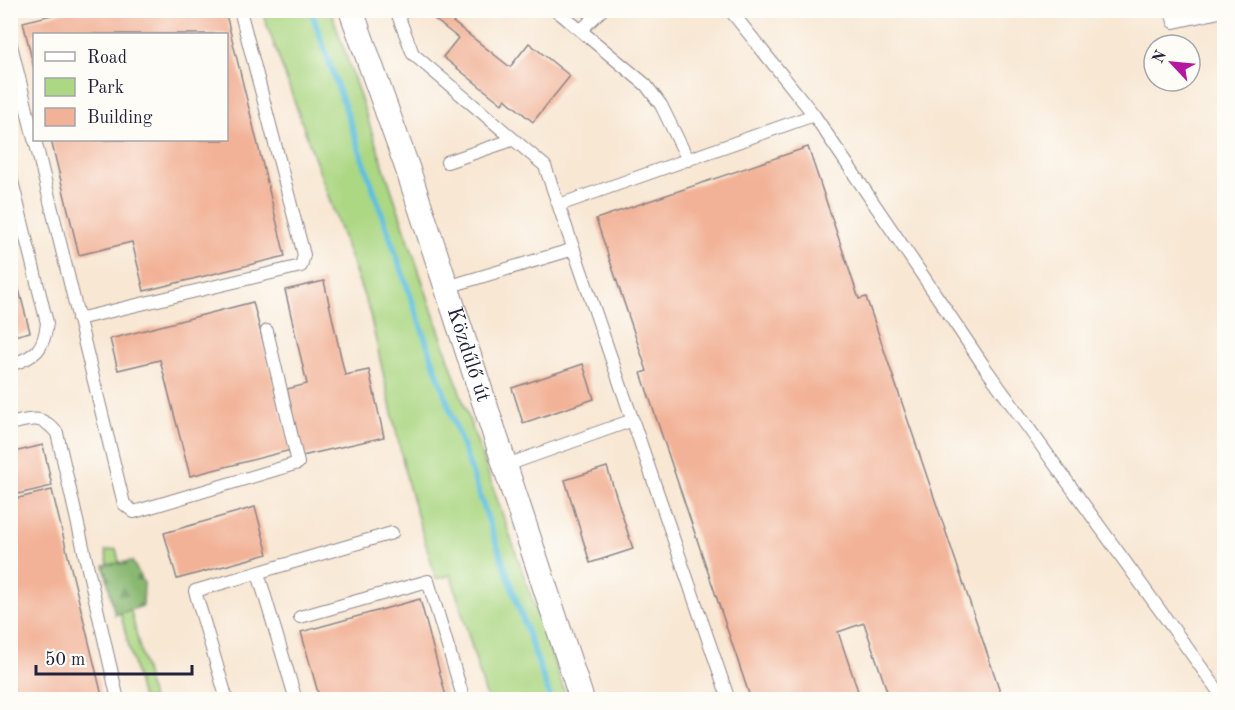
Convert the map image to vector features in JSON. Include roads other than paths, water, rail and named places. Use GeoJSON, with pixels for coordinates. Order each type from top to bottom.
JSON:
{"type":"FeatureCollection","features":[{"type":"Feature","properties":{"kind":"street","name":"Közdűlő út"},"geometry":{"type":"LineString","coordinates":[[351,10],[447,287],[582,699]]}},
{"type":"Feature","properties":{"kind":"lane"},"geometry":{"type":"LineString","coordinates":[[78,319],[301,266],[304,255],[240,10]]}},
{"type":"Feature","properties":{"kind":"lane"},"geometry":{"type":"LineString","coordinates":[[396,10],[413,54],[545,166],[729,699]]}},
{"type":"Feature","properties":{"kind":"lane"},"geometry":{"type":"LineString","coordinates":[[556,10],[646,85],[661,105],[688,160]]}},
{"type":"Feature","properties":{"kind":"lane"},"geometry":{"type":"LineString","coordinates":[[581,30],[602,10]]}},
{"type":"Feature","properties":{"kind":"lane"},"geometry":{"type":"LineString","coordinates":[[730,10],[814,115],[986,369],[1224,699]]}},
{"type":"Feature","properties":{"kind":"lane"},"geometry":{"type":"LineString","coordinates":[[1171,10],[1174,22],[1224,11]]}},
{"type":"Feature","properties":{"kind":"lane"},"geometry":{"type":"LineString","coordinates":[[10,41],[33,135]]}},
{"type":"Feature","properties":{"kind":"lane"},"geometry":{"type":"LineString","coordinates":[[559,205],[814,115]]}},
{"type":"Feature","properties":{"kind":"lane"},"geometry":{"type":"LineString","coordinates":[[447,162],[512,140]]}},
{"type":"Feature","properties":{"kind":"lane"},"geometry":{"type":"LineString","coordinates":[[34,141],[124,504],[134,512],[298,463],[267,331]]}},
{"type":"Feature","properties":{"kind":"lane"},"geometry":{"type":"LineString","coordinates":[[10,173],[47,323],[46,336],[41,348],[34,355],[10,365]]}},
{"type":"Feature","properties":{"kind":"lane"},"geometry":{"type":"LineString","coordinates":[[447,287],[574,249]]}},
{"type":"Feature","properties":{"kind":"lane"},"geometry":{"type":"LineString","coordinates":[[10,424],[34,419],[50,425],[57,433],[118,699]]}},
{"type":"Feature","properties":{"kind":"lane"},"geometry":{"type":"LineString","coordinates":[[504,466],[633,420]]}},
{"type":"Feature","properties":{"kind":"lane"},"geometry":{"type":"LineString","coordinates":[[226,699],[195,591],[392,533]]}},
{"type":"Feature","properties":{"kind":"lane"},"geometry":{"type":"LineString","coordinates":[[258,573],[296,699]]}},
{"type":"Feature","properties":{"kind":"lane"},"geometry":{"type":"LineString","coordinates":[[300,617],[428,581],[464,699]]}},
{"type":"Feature","properties":{"kind":"waterway"},"geometry":{"type":"LineString","coordinates":[[311,10],[551,700]]}}]}
